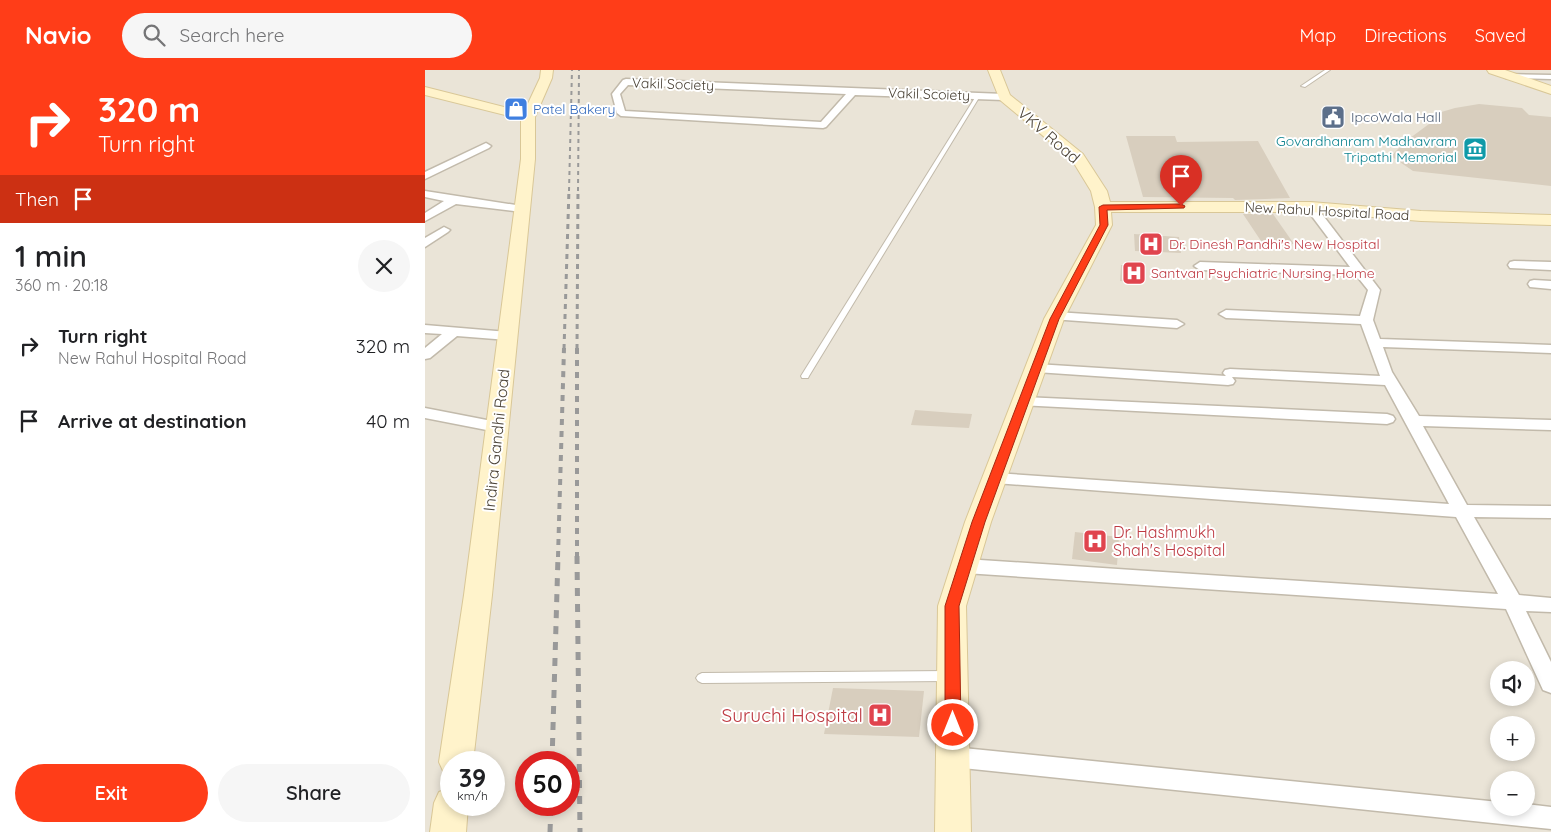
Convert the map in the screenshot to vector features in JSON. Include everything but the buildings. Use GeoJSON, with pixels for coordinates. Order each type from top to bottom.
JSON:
{"type":"FeatureCollection","features":[{"type":"Feature","properties":{"kind":"street","name":"Indira Gandhi Road"},"geometry":{"type":"LineString","coordinates":[[458,751],[528,159],[528,117],[547,70]]}},
{"type":"Feature","properties":{"kind":"street","name":"VKV Road"},"geometry":{"type":"LineString","coordinates":[[953,832],[952,606],[995,478],[1056,316],[1104,225],[1103,207],[1099,191],[1078,157],[1004,97],[995,70]]}},
{"type":"Feature","properties":{"kind":"street"},"geometry":{"type":"LineString","coordinates":[[1493,70],[1551,90]]}},
{"type":"Feature","properties":{"kind":"street"},"geometry":{"type":"LineString","coordinates":[[1509,76],[1551,77]]}},
{"type":"Feature","properties":{"kind":"street","name":"Vakil Society"},"geometry":{"type":"LineString","coordinates":[[630,79],[853,92],[823,125],[621,113],[616,94],[630,79]]}},
{"type":"Feature","properties":{"kind":"street"},"geometry":{"type":"LineString","coordinates":[[425,91],[528,117]]}},
{"type":"Feature","properties":{"kind":"street","name":"Vakil Scoiety"},"geometry":{"type":"LineString","coordinates":[[853,92],[1004,97]]}},
{"type":"Feature","properties":{"kind":"street"},"geometry":{"type":"LineString","coordinates":[[425,176],[486,146]]}},
{"type":"Feature","properties":{"kind":"street"},"geometry":{"type":"LineString","coordinates":[[425,194],[522,209]]}},
{"type":"Feature","properties":{"kind":"street"},"geometry":{"type":"LineString","coordinates":[[425,218],[454,200]]}},
{"type":"Feature","properties":{"kind":"street","name":"New Rahul Hospital Road"},"geometry":{"type":"LineString","coordinates":[[1103,207],[1311,207],[1421,216],[1551,220]]}},
{"type":"Feature","properties":{"kind":"street"},"geometry":{"type":"LineString","coordinates":[[1311,207],[1374,290],[1367,320],[1385,372],[1513,603],[1551,684]]}},
{"type":"Feature","properties":{"kind":"street"},"geometry":{"type":"LineString","coordinates":[[425,243],[444,230]]}},
{"type":"Feature","properties":{"kind":"street"},"geometry":{"type":"LineString","coordinates":[[1514,265],[1551,266]]}},
{"type":"Feature","properties":{"kind":"street"},"geometry":{"type":"LineString","coordinates":[[1200,266],[1359,271]]}},
{"type":"Feature","properties":{"kind":"street"},"geometry":{"type":"LineString","coordinates":[[1534,284],[1551,285]]}},
{"type":"Feature","properties":{"kind":"street"},"geometry":{"type":"LineString","coordinates":[[1226,314],[1367,320]]}},
{"type":"Feature","properties":{"kind":"street"},"geometry":{"type":"LineString","coordinates":[[1056,316],[1177,324]]}},
{"type":"Feature","properties":{"kind":"street"},"geometry":{"type":"LineString","coordinates":[[425,328],[507,336]]}},
{"type":"Feature","properties":{"kind":"street"},"geometry":{"type":"LineString","coordinates":[[425,355],[453,332]]}},
{"type":"Feature","properties":{"kind":"street"},"geometry":{"type":"LineString","coordinates":[[1375,343],[1551,349]]}},
{"type":"Feature","properties":{"kind":"street"},"geometry":{"type":"LineString","coordinates":[[1036,368],[1229,377],[1390,381]]}},
{"type":"Feature","properties":{"kind":"street"},"geometry":{"type":"LineString","coordinates":[[1024,402],[1387,419]]}},
{"type":"Feature","properties":{"kind":"street"},"geometry":{"type":"LineString","coordinates":[[425,414],[497,428]]}},
{"type":"Feature","properties":{"kind":"street"},"geometry":{"type":"LineString","coordinates":[[1413,420],[1551,425]]}},
{"type":"Feature","properties":{"kind":"street"},"geometry":{"type":"LineString","coordinates":[[995,478],[1462,511],[1551,512]]}},
{"type":"Feature","properties":{"kind":"street"},"geometry":{"type":"LineString","coordinates":[[965,566],[1551,605]]}},
{"type":"Feature","properties":{"kind":"street"},"geometry":{"type":"LineString","coordinates":[[953,757],[1551,818]]}},
{"type":"Feature","properties":{"kind":"street"},"geometry":{"type":"LineString","coordinates":[[447,832],[449,816]]}},
{"type":"Feature","properties":{"kind":"lane"},"geometry":{"type":"LineString","coordinates":[[1303,86],[1328,70]]}},
{"type":"Feature","properties":{"kind":"lane"},"geometry":{"type":"LineString","coordinates":[[805,376],[977,96]]}},
{"type":"Feature","properties":{"kind":"lane"},"geometry":{"type":"LineString","coordinates":[[702,678],[953,676]]}},
{"type":"Feature","properties":{"kind":"shaded area"},"geometry":{"type":"Polygon","coordinates":[[[425,70],[1551,70],[1551,832],[425,832],[425,70]]]}},
{"type":"Feature","properties":{"kind":"railway"},"geometry":{"type":"LineString","coordinates":[[569,191],[572,70]]}},
{"type":"Feature","properties":{"kind":"railway"},"geometry":{"type":"LineString","coordinates":[[578,191],[579,70]]}},
{"type":"Feature","properties":{"kind":"railway"},"geometry":{"type":"LineString","coordinates":[[564,349],[569,189]]}},
{"type":"Feature","properties":{"kind":"railway"},"geometry":{"type":"LineString","coordinates":[[577,349],[578,189]]}},
{"type":"Feature","properties":{"kind":"railway"},"geometry":{"type":"LineString","coordinates":[[558,557],[564,348]]}},
{"type":"Feature","properties":{"kind":"railway"},"geometry":{"type":"LineString","coordinates":[[577,349],[577,556]]}},
{"type":"Feature","properties":{"kind":"railway"},"geometry":{"type":"LineString","coordinates":[[552,751],[558,556]]}},
{"type":"Feature","properties":{"kind":"railway"},"geometry":{"type":"LineString","coordinates":[[577,556],[580,832]]}},
{"type":"Feature","properties":{"kind":"railway"},"geometry":{"type":"LineString","coordinates":[[550,832],[551,816]]}},
{"type":"Feature","properties":{"kind":"place","name":"Patel Bakery"},"geometry":{"type":"Point","coordinates":[516,109]}},
{"type":"Feature","properties":{"kind":"place","name":"IpcoWala Hall"},"geometry":{"type":"Point","coordinates":[1333,117]}},
{"type":"Feature","properties":{"kind":"place","name":"Govardhanram Madhavram Tripathi Memorial"},"geometry":{"type":"Point","coordinates":[1475,149]}},
{"type":"Feature","properties":{"kind":"place","name":"Dr. Dinesh Pandhi's New Hospital"},"geometry":{"type":"Point","coordinates":[1151,244]}},
{"type":"Feature","properties":{"kind":"place","name":"Santvan Psychiatric Nursing Home"},"geometry":{"type":"Point","coordinates":[1134,273]}},
{"type":"Feature","properties":{"kind":"place","name":"Dr. Hashmukh Shah's Hospital"},"geometry":{"type":"Point","coordinates":[1095,541]}},
{"type":"Feature","properties":{"kind":"place","name":"Suruchi Hospital"},"geometry":{"type":"Point","coordinates":[880,715]}},
{"type":"Feature","properties":{"kind":"route"},"geometry":{"type":"LineString","coordinates":[[953,725],[952,606],[979,522],[1054,319],[1104,225],[1103,207],[1181,206]]}}]}
